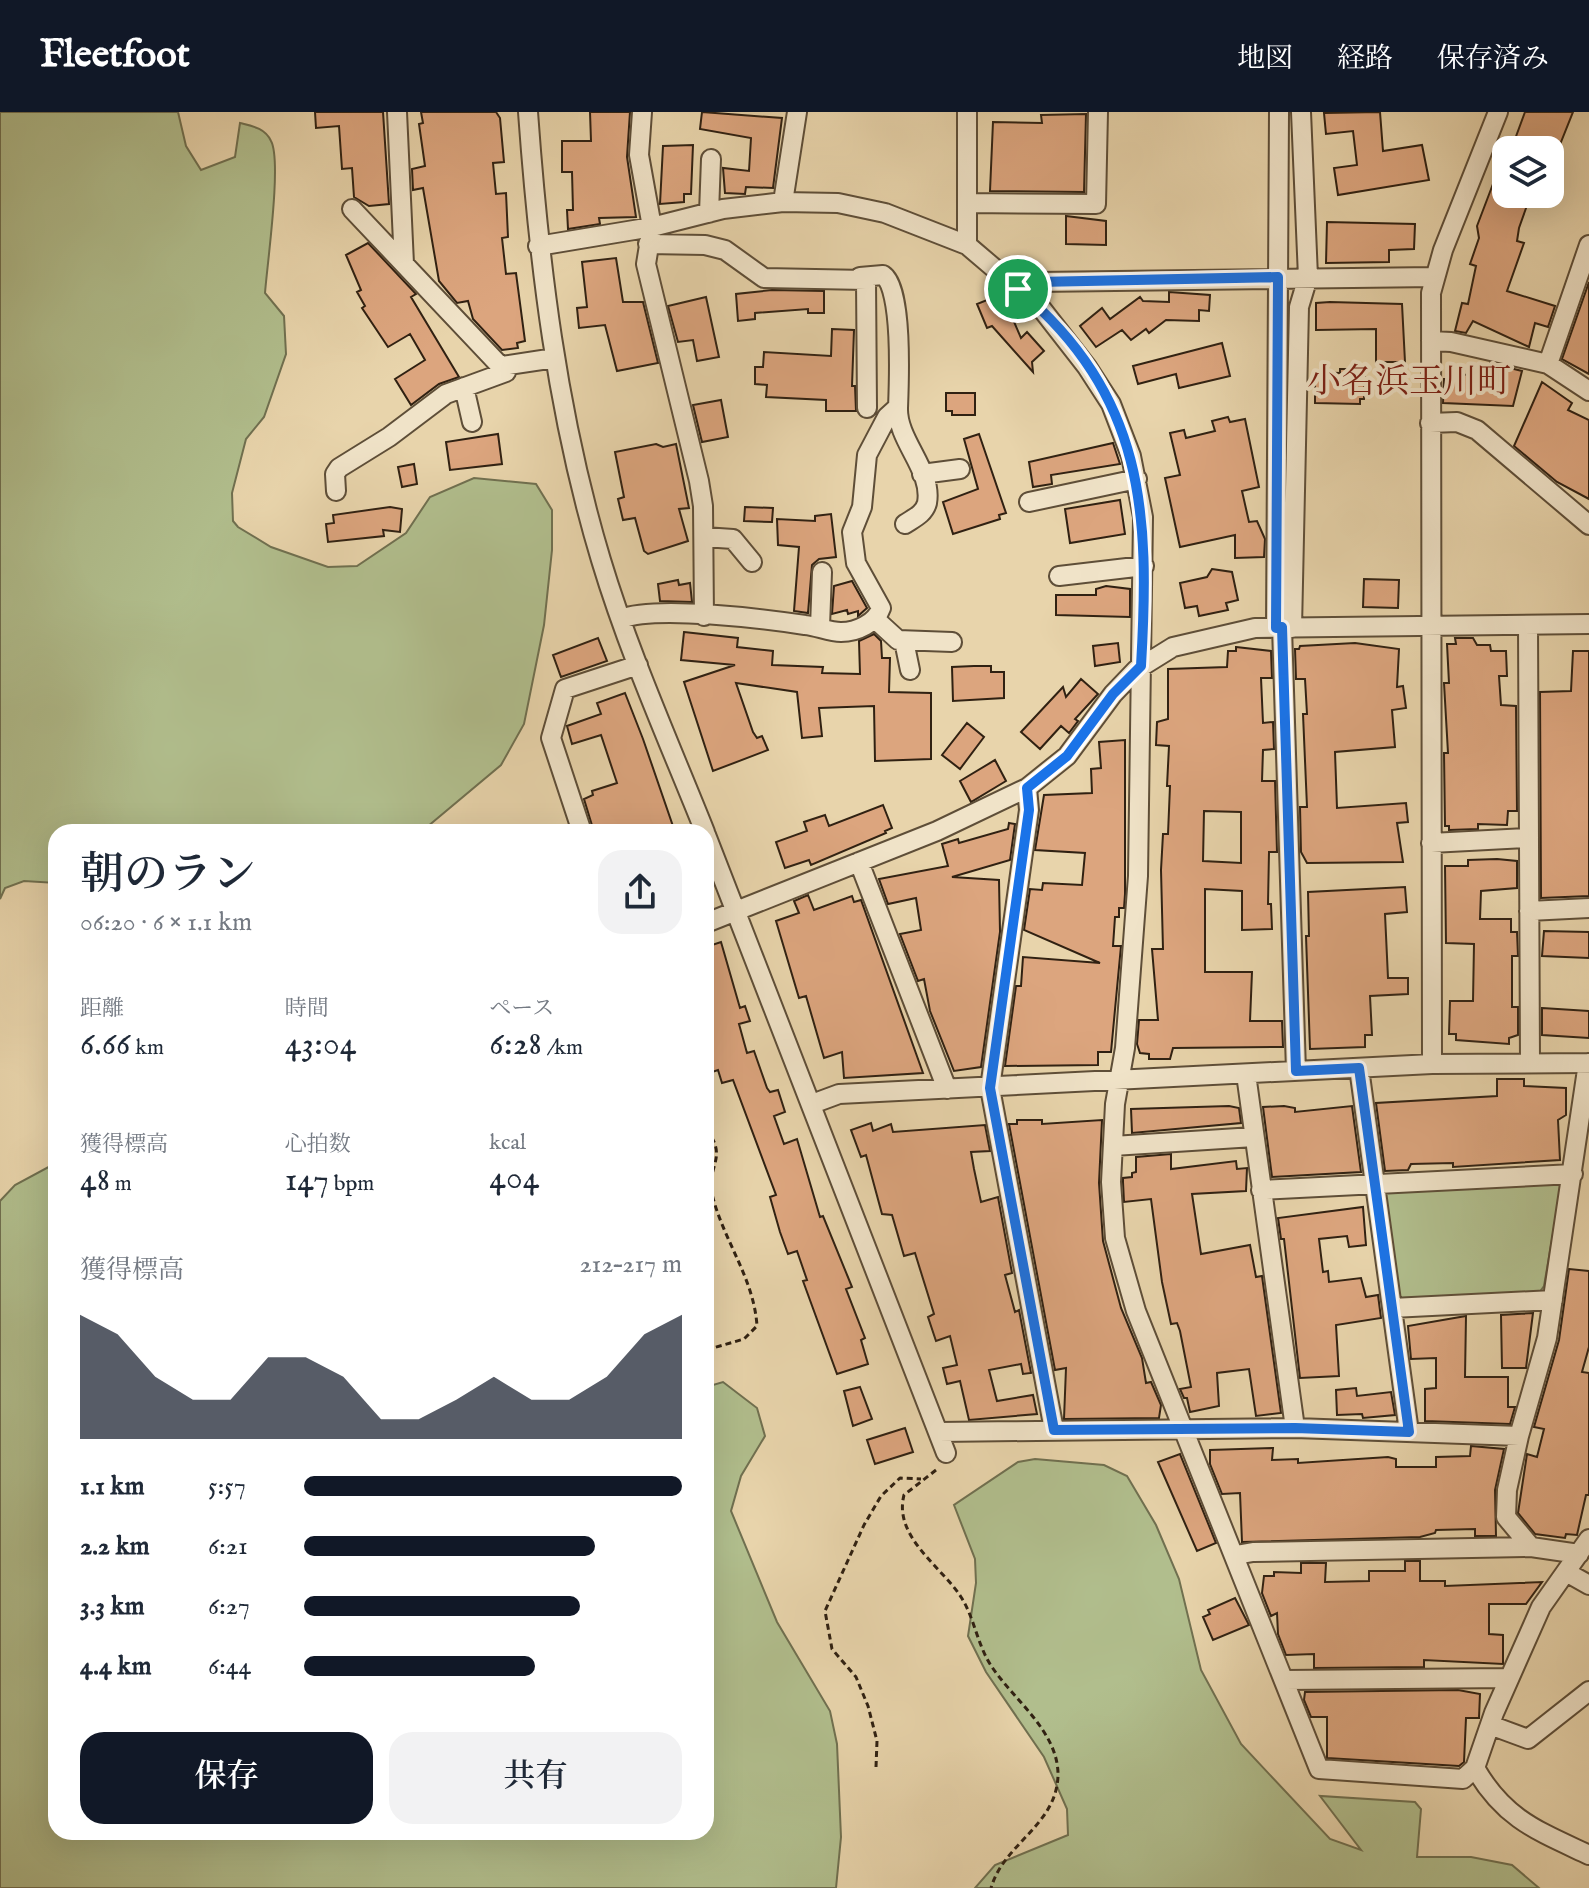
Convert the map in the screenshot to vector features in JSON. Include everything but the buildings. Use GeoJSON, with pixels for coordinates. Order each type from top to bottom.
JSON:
{"type":"FeatureCollection","features":[{"type":"Feature","properties":{"kind":"street"},"geometry":{"type":"LineString","coordinates":[[397,112],[404,264]]}},
{"type":"Feature","properties":{"kind":"street"},"geometry":{"type":"LineString","coordinates":[[528,112],[538,246],[572,450],[601,560],[621,619],[701,824]]}},
{"type":"Feature","properties":{"kind":"street"},"geometry":{"type":"LineString","coordinates":[[642,112],[639,155],[650,235],[646,264],[699,481],[704,537],[704,616]]}},
{"type":"Feature","properties":{"kind":"street"},"geometry":{"type":"LineString","coordinates":[[783,202],[797,112]]}},
{"type":"Feature","properties":{"kind":"street"},"geometry":{"type":"LineString","coordinates":[[967,112],[967,245]]}},
{"type":"Feature","properties":{"kind":"street"},"geometry":{"type":"LineString","coordinates":[[967,203],[1096,204],[1098,112]]}},
{"type":"Feature","properties":{"kind":"street"},"geometry":{"type":"LineString","coordinates":[[1279,112],[1283,628],[1296,1071]]}},
{"type":"Feature","properties":{"kind":"street"},"geometry":{"type":"LineString","coordinates":[[1283,628],[1299,307],[1308,277],[1301,112]]}},
{"type":"Feature","properties":{"kind":"street"},"geometry":{"type":"LineString","coordinates":[[1432,1064],[1431,293],[1498,112]]}},
{"type":"Feature","properties":{"kind":"street"},"geometry":{"type":"LineString","coordinates":[[709,213],[711,159]]}},
{"type":"Feature","properties":{"kind":"street"},"geometry":{"type":"LineString","coordinates":[[538,246],[650,235],[709,213],[783,202],[838,203],[885,213],[967,245],[1041,308],[1087,367],[1111,404],[1137,479],[1143,517],[1138,876],[1113,1146],[1115,1238],[1136,1311],[1319,1769],[1463,1779],[1475,1768],[1509,1678],[1541,1607],[1584,1546]]}},
{"type":"Feature","properties":{"kind":"street"},"geometry":{"type":"LineString","coordinates":[[336,491],[335,474],[339,468],[389,437],[446,394],[506,372],[352,209]]}},
{"type":"Feature","properties":{"kind":"street"},"geometry":{"type":"LineString","coordinates":[[650,235],[725,250],[764,278],[813,282],[883,275],[890,283],[901,354],[898,407],[904,437],[922,474],[927,501],[925,508],[905,524]]}},
{"type":"Feature","properties":{"kind":"street"},"geometry":{"type":"LineString","coordinates":[[1548,364],[1589,245]]}},
{"type":"Feature","properties":{"kind":"street"},"geometry":{"type":"LineString","coordinates":[[860,277],[869,285],[867,408]]}},
{"type":"Feature","properties":{"kind":"street"},"geometry":{"type":"LineString","coordinates":[[1018,289],[1037,282],[1435,277]]}},
{"type":"Feature","properties":{"kind":"street"},"geometry":{"type":"LineString","coordinates":[[1431,341],[1451,342],[1548,364],[1589,391]]}},
{"type":"Feature","properties":{"kind":"street"},"geometry":{"type":"LineString","coordinates":[[502,366],[555,358]]}},
{"type":"Feature","properties":{"kind":"street"},"geometry":{"type":"LineString","coordinates":[[464,387],[472,422]]}},
{"type":"Feature","properties":{"kind":"street"},"geometry":{"type":"LineString","coordinates":[[621,619],[633,614],[704,616],[820,627],[842,632],[875,619],[881,608],[856,563],[852,532],[864,496],[867,455],[887,417],[898,407]]}},
{"type":"Feature","properties":{"kind":"street"},"geometry":{"type":"LineString","coordinates":[[1430,423],[1457,422],[1477,430],[1589,525]]}},
{"type":"Feature","properties":{"kind":"street"},"geometry":{"type":"LineString","coordinates":[[922,474],[960,469]]}},
{"type":"Feature","properties":{"kind":"street"},"geometry":{"type":"LineString","coordinates":[[1029,502],[1137,479]]}},
{"type":"Feature","properties":{"kind":"street"},"geometry":{"type":"LineString","coordinates":[[704,537],[733,539],[752,562]]}},
{"type":"Feature","properties":{"kind":"street"},"geometry":{"type":"LineString","coordinates":[[1059,576],[1144,566]]}},
{"type":"Feature","properties":{"kind":"street"},"geometry":{"type":"LineString","coordinates":[[820,627],[822,572]]}},
{"type":"Feature","properties":{"kind":"street"},"geometry":{"type":"LineString","coordinates":[[875,619],[904,641],[952,642]]}},
{"type":"Feature","properties":{"kind":"street"},"geometry":{"type":"LineString","coordinates":[[714,920],[997,806],[1027,788],[1067,756],[1113,694],[1141,666],[1156,655],[1194,640],[1255,628],[1589,624]]}},
{"type":"Feature","properties":{"kind":"street"},"geometry":{"type":"LineString","coordinates":[[1528,625],[1530,1062]]}},
{"type":"Feature","properties":{"kind":"street"},"geometry":{"type":"LineString","coordinates":[[904,641],[910,670]]}},
{"type":"Feature","properties":{"kind":"street"},"geometry":{"type":"LineString","coordinates":[[579,824],[551,738],[565,689],[638,665]]}},
{"type":"Feature","properties":{"kind":"street"},"geometry":{"type":"LineString","coordinates":[[1027,788],[1029,810],[990,1088],[1054,1430]]}},
{"type":"Feature","properties":{"kind":"street"},"geometry":{"type":"LineString","coordinates":[[1431,843],[1528,838]]}},
{"type":"Feature","properties":{"kind":"street"},"geometry":{"type":"LineString","coordinates":[[714,856],[946,1453]]}},
{"type":"Feature","properties":{"kind":"street"},"geometry":{"type":"LineString","coordinates":[[859,862],[947,1089]]}},
{"type":"Feature","properties":{"kind":"street"},"geometry":{"type":"LineString","coordinates":[[1529,911],[1589,908]]}},
{"type":"Feature","properties":{"kind":"street"},"geometry":{"type":"LineString","coordinates":[[812,1104],[839,1094],[1432,1064],[1589,1063],[1547,1338],[1507,1490],[1506,1517],[1531,1547]]}},
{"type":"Feature","properties":{"kind":"street"},"geometry":{"type":"LineString","coordinates":[[1359,1068],[1409,1432]]}},
{"type":"Feature","properties":{"kind":"street"},"geometry":{"type":"LineString","coordinates":[[1246,1074],[1295,1428]]}},
{"type":"Feature","properties":{"kind":"street"},"geometry":{"type":"LineString","coordinates":[[1113,1146],[1254,1137]]}},
{"type":"Feature","properties":{"kind":"street"},"geometry":{"type":"LineString","coordinates":[[1261,1190],[1573,1174]]}},
{"type":"Feature","properties":{"kind":"street"},"geometry":{"type":"LineString","coordinates":[[1392,1308],[1553,1300]]}},
{"type":"Feature","properties":{"kind":"street"},"geometry":{"type":"LineString","coordinates":[[939,1432],[1295,1428],[1519,1436]]}},
{"type":"Feature","properties":{"kind":"street"},"geometry":{"type":"LineString","coordinates":[[1236,1555],[1253,1552],[1584,1546]]}},
{"type":"Feature","properties":{"kind":"street"},"geometry":{"type":"LineString","coordinates":[[1566,1572],[1589,1585]]}},
{"type":"Feature","properties":{"kind":"street"},"geometry":{"type":"LineString","coordinates":[[1285,1680],[1509,1678]]}},
{"type":"Feature","properties":{"kind":"street"},"geometry":{"type":"LineString","coordinates":[[1490,1725],[1528,1739],[1589,1691]]}},
{"type":"Feature","properties":{"kind":"street"},"geometry":{"type":"LineString","coordinates":[[1475,1768],[1491,1796],[1511,1814],[1589,1855]]}},
{"type":"Feature","properties":{"kind":"path"},"geometry":{"type":"LineString","coordinates":[[714,1140],[718,1154],[714,1175]]}},
{"type":"Feature","properties":{"kind":"path"},"geometry":{"type":"LineString","coordinates":[[714,1198],[753,1295],[757,1326],[744,1339],[714,1348]]}},
{"type":"Feature","properties":{"kind":"path"},"geometry":{"type":"LineString","coordinates":[[946,1453],[947,1463],[921,1479],[904,1495],[901,1513],[924,1555],[961,1596],[985,1656],[1043,1731],[1057,1759],[1054,1801],[1044,1819],[997,1871],[991,1888]]}},
{"type":"Feature","properties":{"kind":"path"},"geometry":{"type":"LineString","coordinates":[[876,1767],[877,1741],[868,1706],[856,1677],[832,1649],[825,1611],[841,1581],[846,1558],[881,1496],[900,1478],[921,1479]]}},
{"type":"Feature","properties":{"kind":"green space"},"geometry":{"type":"Polygon","coordinates":[[[0,112],[178,112],[186,146],[201,170],[235,157],[240,123],[254,127],[268,137],[274,152],[274,190],[265,293],[284,316],[286,354],[264,417],[246,439],[232,493],[233,521],[271,547],[328,567],[357,566],[406,533],[430,497],[474,478],[536,484],[552,510],[552,550],[544,625],[524,724],[501,765],[431,824],[48,824],[48,882],[24,881],[5,888],[0,899],[0,112]]]}},
{"type":"Feature","properties":{"kind":"green space"},"geometry":{"type":"Polygon","coordinates":[[[48,1167],[48,1840],[714,1840],[714,1385],[723,1382],[757,1408],[765,1436],[741,1476],[731,1511],[777,1622],[830,1711],[837,1744],[841,1837],[836,1888],[0,1888],[0,1201],[15,1185],[48,1167]]]}},
{"type":"Feature","properties":{"kind":"green space"},"geometry":{"type":"Polygon","coordinates":[[[1556,1180],[1561,1187],[1544,1286],[1539,1293],[1403,1300],[1397,1296],[1384,1197],[1389,1190],[1556,1180]]]}},
{"type":"Feature","properties":{"kind":"green space"},"geometry":{"type":"Polygon","coordinates":[[[1035,1459],[1104,1465],[1127,1476],[1156,1525],[1179,1579],[1201,1670],[1241,1744],[1330,1839],[1361,1850],[1320,1796],[1415,1802],[1421,1809],[1417,1857],[1471,1857],[1512,1865],[1539,1888],[975,1888],[995,1865],[1068,1835],[1067,1809],[1044,1757],[986,1672],[968,1636],[976,1583],[975,1559],[954,1505],[1018,1462],[1035,1459]]]}},
{"type":"Feature","properties":{"kind":"district","name":"小名浜玉川町"},"geometry":{"type":"Point","coordinates":[1409,382]}},
{"type":"Feature","properties":{"kind":"route"},"geometry":{"type":"LineString","coordinates":[[1278,277],[1276,628],[1282,627],[1296,1071],[1359,1068],[1409,1432],[1295,1428],[1054,1430],[990,1088],[1029,810],[1027,788],[1067,756],[1113,694],[1141,666],[1144,622],[1143,517],[1131,456],[1111,404],[1087,367],[1041,308],[1018,289],[1037,282],[1278,277]]}}]}
